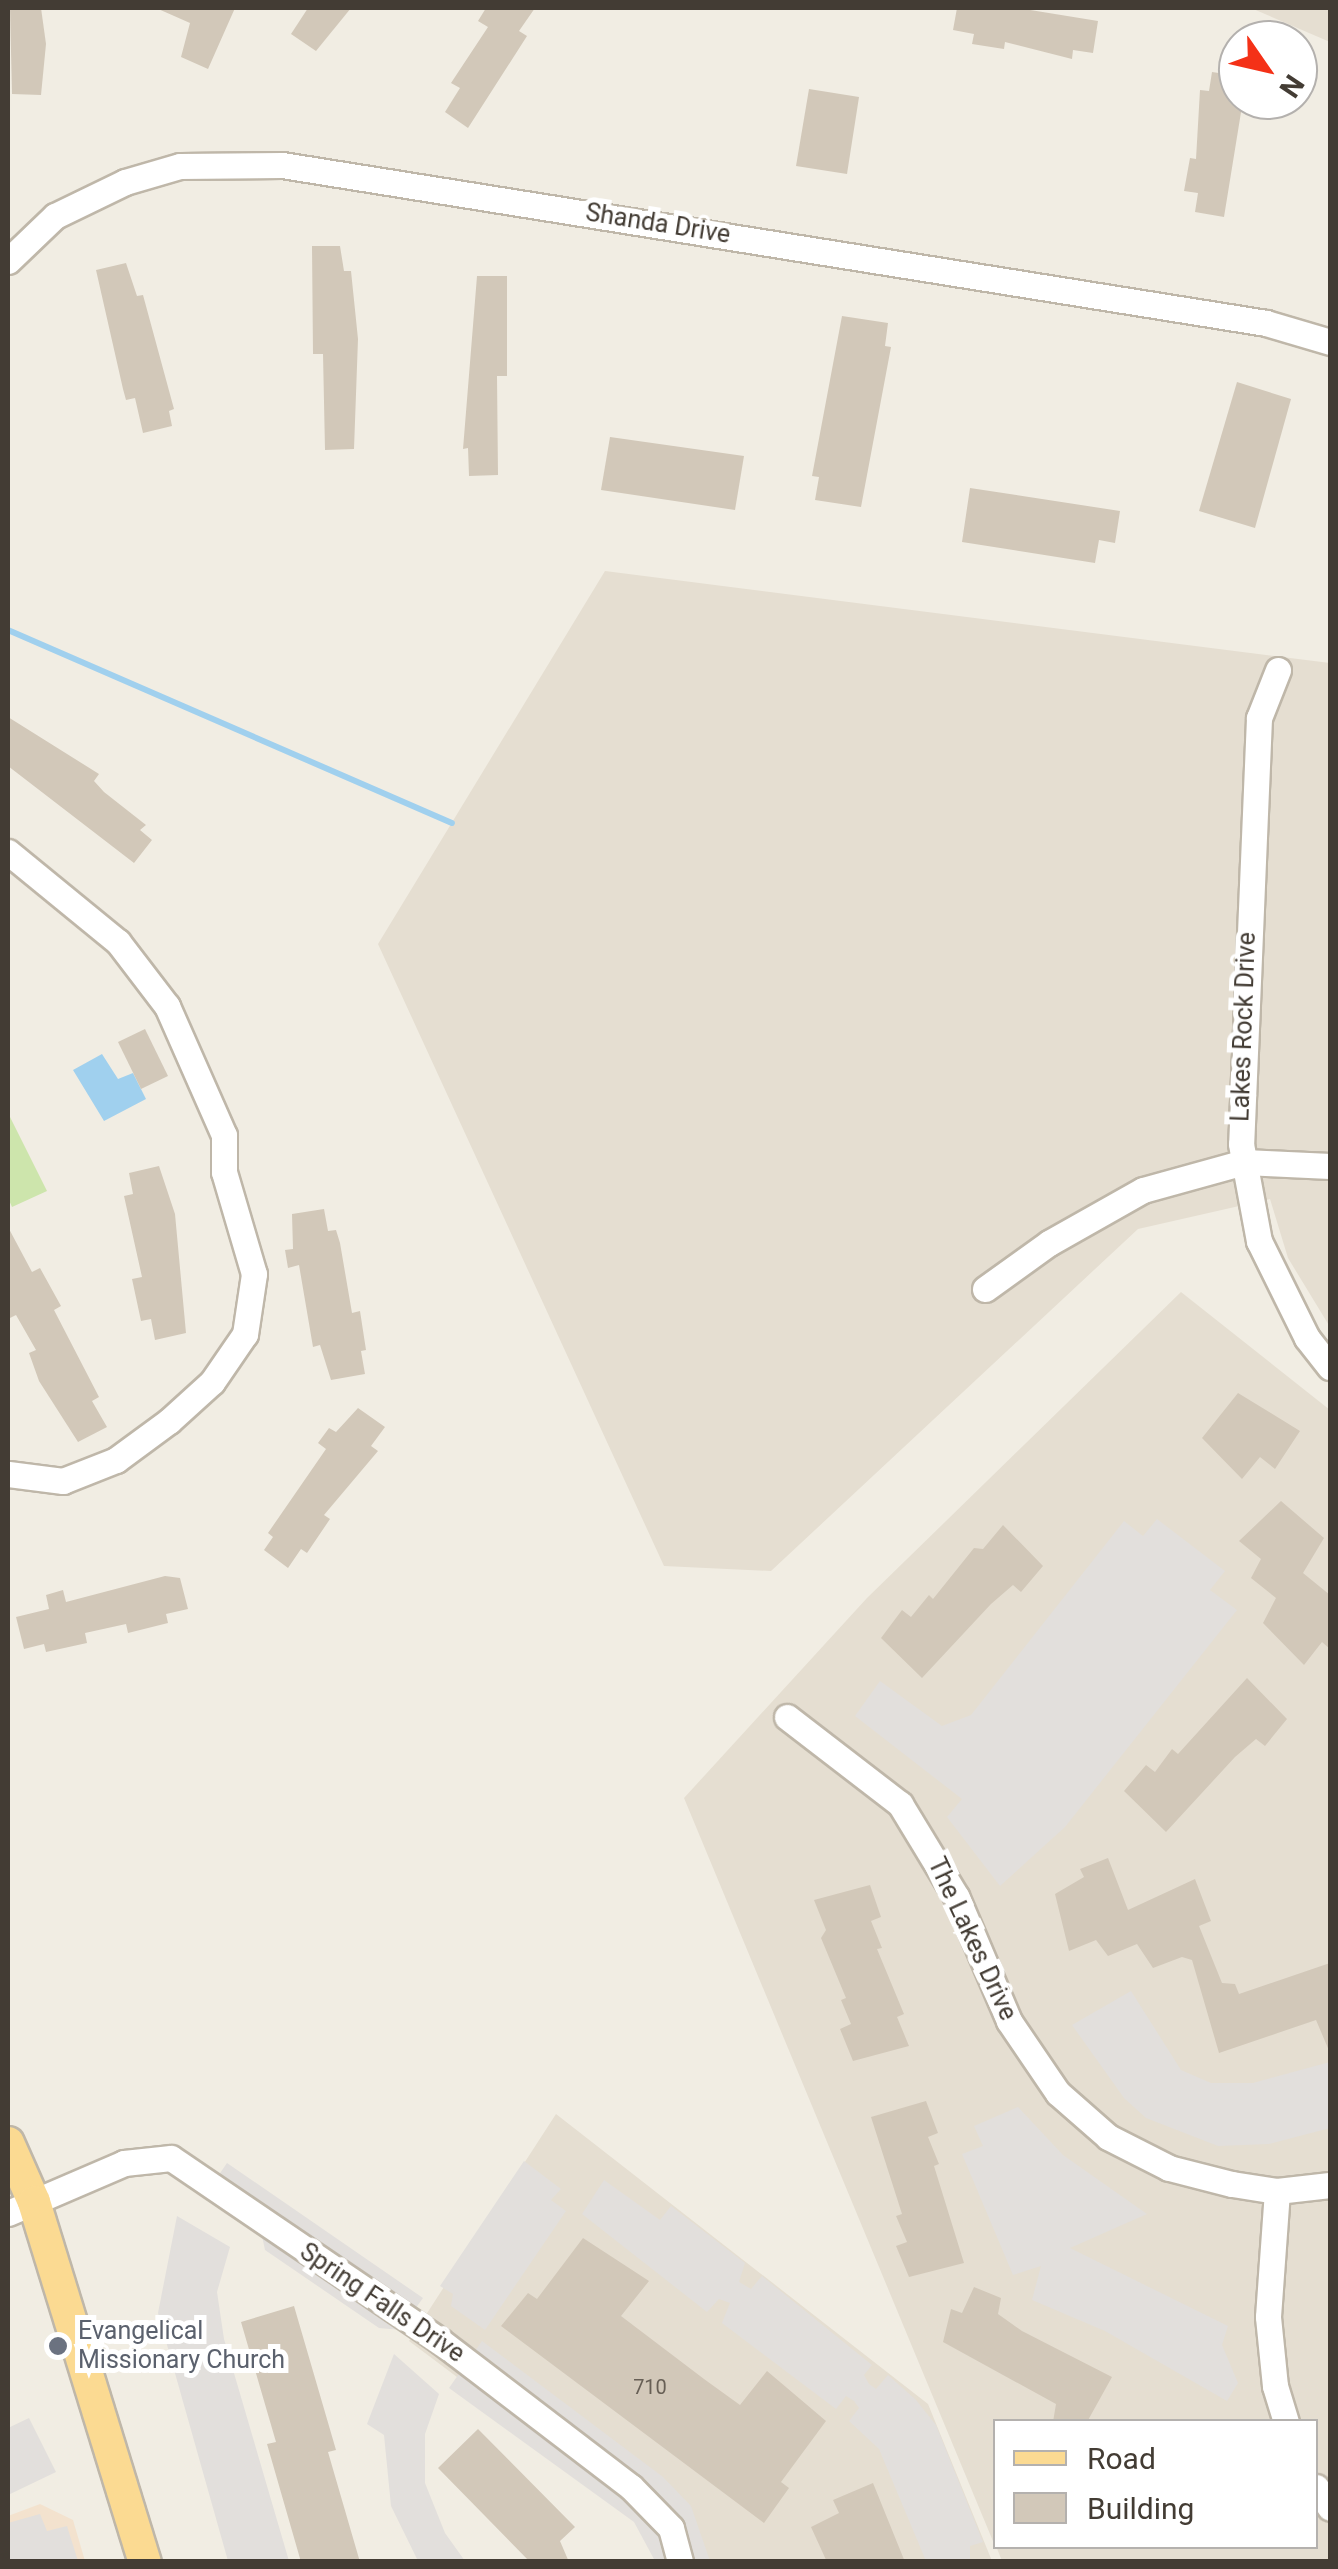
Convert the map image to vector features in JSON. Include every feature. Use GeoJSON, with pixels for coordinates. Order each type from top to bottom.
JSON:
{"type":"FeatureCollection","features":[{"type":"Feature","properties":{"kind":"main road"},"geometry":{"type":"LineString","coordinates":[[8,2144],[21,2208],[145,2562]]}},
{"type":"Feature","properties":{"kind":"street","name":"Shanda Drive"},"geometry":{"type":"LineString","coordinates":[[8,261],[55,216],[125,182],[180,166],[282,165],[1266,323],[1330,342]]}},
{"type":"Feature","properties":{"kind":"street","name":"Lakes Rock Drive"},"geometry":{"type":"LineString","coordinates":[[1278,670],[1259,718],[1244,984],[1244,1162],[1260,1241],[1307,1338],[1330,1366]]}},
{"type":"Feature","properties":{"kind":"street"},"geometry":{"type":"LineString","coordinates":[[8,852],[118,942],[167,1006],[224,1135],[224,1172],[254,1274],[246,1334],[212,1382],[169,1422],[116,1460],[63,1481],[8,1474]]}},
{"type":"Feature","properties":{"kind":"street"},"geometry":{"type":"LineString","coordinates":[[984,1289],[1049,1242],[1143,1190],[1244,1162],[1330,1166]]}},
{"type":"Feature","properties":{"kind":"street","name":"The Lakes Drive"},"geometry":{"type":"LineString","coordinates":[[787,1717],[900,1804],[956,1896],[1009,2022],[1058,2093],[1108,2137],[1169,2168],[1277,2191],[1330,2185]]}},
{"type":"Feature","properties":{"kind":"street","name":"Spring Falls Drive"},"geometry":{"type":"LineString","coordinates":[[21,2208],[124,2163],[171,2158],[504,2387],[631,2487],[671,2528],[680,2562]]}},
{"type":"Feature","properties":{"kind":"street"},"geometry":{"type":"LineString","coordinates":[[1277,2191],[1268,2317],[1275,2386],[1285,2419]]}},
{"type":"Feature","properties":{"kind":"shaded area"},"geometry":{"type":"Polygon","coordinates":[[[1251,8],[1330,8],[1330,42],[1318,37],[1318,20],[1279,20],[1251,8]]]}},
{"type":"Feature","properties":{"kind":"shaded area"},"geometry":{"type":"Polygon","coordinates":[[[605,571],[1330,663],[1330,1327],[1288,1258],[1270,1199],[1138,1229],[771,1571],[664,1566],[378,944],[605,571]]]}},
{"type":"Feature","properties":{"kind":"shaded area"},"geometry":{"type":"Polygon","coordinates":[[[1181,1292],[1330,1410],[1330,2561],[1002,2561],[997,2549],[1318,2549],[1318,2419],[993,2419],[993,2541],[684,1798],[867,1598],[1181,1292]]]}},
{"type":"Feature","properties":{"kind":"shaded area"},"geometry":{"type":"Polygon","coordinates":[[[1157,1519],[1225,1571],[1210,1590],[1237,1610],[1065,1827],[1000,1886],[947,1817],[962,1799],[855,1716],[880,1681],[942,1726],[971,1715],[1124,1521],[1143,1536],[1157,1519]]]}},
{"type":"Feature","properties":{"kind":"shaded area"},"geometry":{"type":"Polygon","coordinates":[[[1131,1991],[1181,2070],[1211,2083],[1253,2083],[1330,2062],[1330,2128],[1269,2144],[1218,2146],[1146,2118],[1124,2098],[1072,2025],[1131,1991]]]}},
{"type":"Feature","properties":{"kind":"shaded area"},"geometry":{"type":"Polygon","coordinates":[[[1018,2107],[1063,2155],[1147,2214],[1070,2248],[1228,2326],[1222,2345],[1238,2383],[1227,2401],[1105,2331],[1032,2300],[1041,2266],[1013,2275],[962,2154],[983,2146],[974,2126],[1018,2107]]]}},
{"type":"Feature","properties":{"kind":"shaded area"},"geometry":{"type":"Polygon","coordinates":[[[556,2114],[928,2404],[992,2561],[659,2561],[632,2508],[409,2341],[556,2114]]]}},
{"type":"Feature","properties":{"kind":"shaded area"},"geometry":{"type":"Polygon","coordinates":[[[524,2161],[561,2189],[551,2200],[566,2211],[485,2330],[451,2306],[453,2294],[440,2286],[524,2161]]]}},
{"type":"Feature","properties":{"kind":"shaded area"},"geometry":{"type":"Polygon","coordinates":[[[227,2163],[423,2298],[400,2330],[379,2328],[265,2250],[262,2236],[203,2198],[227,2163]]]}},
{"type":"Feature","properties":{"kind":"shaded area"},"geometry":{"type":"Polygon","coordinates":[[[604,2180],[660,2220],[671,2206],[745,2263],[739,2282],[751,2289],[762,2276],[872,2365],[864,2375],[869,2384],[876,2389],[888,2375],[916,2400],[936,2425],[983,2542],[970,2546],[970,2561],[926,2561],[879,2449],[849,2421],[859,2408],[854,2401],[846,2396],[836,2409],[722,2323],[730,2303],[719,2299],[707,2312],[582,2214],[604,2180]]]}},
{"type":"Feature","properties":{"kind":"shaded area"},"geometry":{"type":"Polygon","coordinates":[[[177,2216],[230,2247],[217,2292],[224,2339],[289,2561],[228,2561],[158,2313],[177,2216]]]}},
{"type":"Feature","properties":{"kind":"shaded area"},"geometry":{"type":"Polygon","coordinates":[[[482,2341],[663,2477],[691,2506],[710,2561],[655,2561],[634,2522],[449,2388],[482,2341]]]}},
{"type":"Feature","properties":{"kind":"shaded area"},"geometry":{"type":"Polygon","coordinates":[[[394,2354],[439,2394],[425,2434],[425,2483],[445,2533],[465,2561],[418,2561],[391,2506],[384,2435],[367,2424],[394,2354]]]}},
{"type":"Feature","properties":{"kind":"shaded area"},"geometry":{"type":"Polygon","coordinates":[[[29,2418],[56,2472],[8,2495],[8,2428],[29,2418]]]}},
{"type":"Feature","properties":{"kind":"shaded area"},"geometry":{"type":"Polygon","coordinates":[[[40,2504],[73,2520],[85,2561],[8,2562],[8,2516],[40,2504]]]}},
{"type":"Feature","properties":{"kind":"shaded area"},"geometry":{"type":"Polygon","coordinates":[[[40,2514],[47,2531],[67,2526],[78,2561],[8,2561],[8,2523],[40,2514]]]}},
{"type":"Feature","properties":{"kind":"green space"},"geometry":{"type":"Polygon","coordinates":[[[10,1117],[47,1191],[12,1207],[8,1198],[10,1117]]]}},
{"type":"Feature","properties":{"kind":"water"},"geometry":{"type":"Polygon","coordinates":[[[102,1054],[118,1079],[133,1073],[146,1099],[104,1121],[73,1070],[102,1054]]]}},
{"type":"Feature","properties":{"kind":"building"},"geometry":{"type":"Polygon","coordinates":[[[10,8],[41,8],[46,44],[41,95],[12,94],[10,8]]]}},
{"type":"Feature","properties":{"kind":"building"},"geometry":{"type":"Polygon","coordinates":[[[156,8],[235,8],[208,69],[181,57],[190,23],[156,8]]]}},
{"type":"Feature","properties":{"kind":"building"},"geometry":{"type":"Polygon","coordinates":[[[308,8],[351,8],[316,51],[291,34],[308,8]]]}},
{"type":"Feature","properties":{"kind":"building"},"geometry":{"type":"Polygon","coordinates":[[[486,8],[535,8],[519,31],[527,36],[468,128],[445,112],[460,88],[451,83],[488,27],[478,21],[486,8]]]}},
{"type":"Feature","properties":{"kind":"building"},"geometry":{"type":"Polygon","coordinates":[[[957,8],[1018,8],[1098,21],[1093,53],[1073,50],[1072,59],[1005,42],[1004,49],[972,44],[974,34],[953,30],[957,8]]]}},
{"type":"Feature","properties":{"kind":"building"},"geometry":{"type":"Polygon","coordinates":[[[1212,72],[1218,73],[1218,120],[1240,120],[1224,217],[1195,212],[1198,193],[1184,191],[1190,158],[1196,159],[1200,90],[1209,91],[1212,72]]]}},
{"type":"Feature","properties":{"kind":"building"},"geometry":{"type":"Polygon","coordinates":[[[809,89],[859,97],[847,174],[796,166],[809,89]]]}},
{"type":"Feature","properties":{"kind":"building"},"geometry":{"type":"Polygon","coordinates":[[[312,246],[340,246],[344,271],[351,271],[358,339],[354,449],[325,450],[323,354],[313,354],[312,246]]]}},
{"type":"Feature","properties":{"kind":"building"},"geometry":{"type":"Polygon","coordinates":[[[126,263],[137,296],[143,295],[174,409],[169,411],[172,426],[143,433],[135,398],[126,400],[96,270],[126,263]]]}},
{"type":"Feature","properties":{"kind":"building"},"geometry":{"type":"Polygon","coordinates":[[[477,276],[507,276],[507,376],[497,376],[498,475],[469,476],[468,448],[463,449],[477,276]]]}},
{"type":"Feature","properties":{"kind":"building"},"geometry":{"type":"Polygon","coordinates":[[[842,316],[888,323],[885,346],[891,347],[861,507],[815,500],[819,477],[812,476],[842,316]]]}},
{"type":"Feature","properties":{"kind":"building"},"geometry":{"type":"Polygon","coordinates":[[[1237,382],[1291,399],[1255,528],[1199,511],[1237,382]]]}},
{"type":"Feature","properties":{"kind":"building"},"geometry":{"type":"Polygon","coordinates":[[[610,437],[744,456],[735,510],[601,490],[610,437]]]}},
{"type":"Feature","properties":{"kind":"building"},"geometry":{"type":"Polygon","coordinates":[[[970,488],[1120,511],[1115,543],[1099,540],[1095,563],[962,542],[970,488]]]}},
{"type":"Feature","properties":{"kind":"building"},"geometry":{"type":"Polygon","coordinates":[[[8,717],[99,774],[94,781],[104,792],[146,825],[140,830],[152,840],[134,863],[8,766],[8,717]]]}},
{"type":"Feature","properties":{"kind":"building"},"geometry":{"type":"Polygon","coordinates":[[[145,1029],[168,1076],[141,1089],[118,1042],[145,1029]]]}},
{"type":"Feature","properties":{"kind":"building"},"geometry":{"type":"Polygon","coordinates":[[[159,1166],[175,1214],[186,1333],[155,1340],[151,1319],[141,1321],[132,1279],[142,1277],[124,1196],[133,1194],[129,1173],[159,1166]]]}},
{"type":"Feature","properties":{"kind":"building"},"geometry":{"type":"Polygon","coordinates":[[[324,1209],[328,1231],[336,1230],[340,1243],[352,1313],[360,1311],[366,1350],[361,1351],[365,1374],[331,1380],[320,1345],[313,1347],[299,1265],[288,1268],[285,1250],[293,1249],[292,1214],[324,1209]]]}},
{"type":"Feature","properties":{"kind":"building"},"geometry":{"type":"Polygon","coordinates":[[[8,1227],[32,1272],[40,1268],[61,1306],[54,1310],[99,1397],[92,1401],[107,1427],[78,1442],[39,1381],[29,1353],[36,1350],[16,1315],[8,1319],[8,1227]]]}},
{"type":"Feature","properties":{"kind":"building"},"geometry":{"type":"Polygon","coordinates":[[[1238,1393],[1300,1431],[1275,1469],[1260,1457],[1242,1479],[1202,1438],[1238,1393]]]}},
{"type":"Feature","properties":{"kind":"building"},"geometry":{"type":"Polygon","coordinates":[[[358,1408],[385,1427],[371,1446],[378,1451],[324,1515],[330,1519],[307,1553],[301,1549],[288,1568],[264,1550],[273,1537],[268,1533],[326,1449],[318,1443],[329,1428],[336,1432],[358,1408]]]}},
{"type":"Feature","properties":{"kind":"building"},"geometry":{"type":"Polygon","coordinates":[[[1281,1501],[1324,1538],[1303,1573],[1330,1595],[1330,1649],[1322,1642],[1304,1665],[1263,1623],[1276,1598],[1251,1578],[1261,1559],[1239,1541],[1281,1501]]]}},
{"type":"Feature","properties":{"kind":"building"},"geometry":{"type":"Polygon","coordinates":[[[1003,1525],[1043,1566],[1021,1592],[1013,1585],[991,1604],[922,1678],[881,1638],[902,1610],[911,1617],[929,1595],[933,1599],[974,1548],[983,1549],[1003,1525]]]}},
{"type":"Feature","properties":{"kind":"building"},"geometry":{"type":"Polygon","coordinates":[[[165,1576],[180,1578],[188,1609],[166,1614],[168,1623],[128,1633],[126,1624],[85,1633],[87,1643],[46,1652],[44,1644],[24,1649],[16,1617],[49,1609],[46,1595],[63,1590],[66,1602],[165,1576]]]}},
{"type":"Feature","properties":{"kind":"building"},"geometry":{"type":"Polygon","coordinates":[[[1247,1678],[1287,1719],[1265,1746],[1256,1739],[1235,1757],[1166,1832],[1124,1791],[1146,1765],[1155,1772],[1172,1749],[1178,1754],[1247,1678]]]}},
{"type":"Feature","properties":{"kind":"building"},"geometry":{"type":"Polygon","coordinates":[[[1108,1858],[1128,1910],[1195,1879],[1211,1921],[1199,1926],[1222,1983],[1235,1984],[1239,1994],[1330,1963],[1330,2053],[1316,2020],[1219,2053],[1192,1960],[1182,1957],[1153,1968],[1137,1944],[1108,1956],[1096,1940],[1069,1951],[1055,1894],[1084,1877],[1080,1869],[1108,1858]]]}},
{"type":"Feature","properties":{"kind":"building"},"geometry":{"type":"Polygon","coordinates":[[[870,1885],[881,1917],[871,1921],[882,1948],[877,1949],[904,2014],[897,2017],[909,2046],[853,2061],[840,2029],[851,2024],[841,2000],[846,1998],[821,1938],[826,1930],[814,1900],[870,1885]]]}},
{"type":"Feature","properties":{"kind":"building"},"geometry":{"type":"Polygon","coordinates":[[[926,2101],[938,2133],[928,2137],[939,2164],[934,2166],[964,2263],[909,2277],[896,2246],[907,2242],[896,2216],[902,2214],[871,2117],[926,2101]]]}},
{"type":"Feature","properties":{"kind":"building"},"geometry":{"type":"Polygon","coordinates":[[[583,2238],[649,2281],[621,2316],[704,2379],[740,2405],[767,2371],[826,2421],[781,2482],[789,2488],[764,2523],[501,2326],[528,2293],[537,2299],[583,2238]]]}},
{"type":"Feature","properties":{"kind":"building"},"geometry":{"type":"Polygon","coordinates":[[[974,2287],[1001,2298],[998,2314],[1022,2331],[1112,2377],[1089,2419],[1054,2419],[1056,2404],[943,2342],[951,2309],[962,2313],[974,2287]]]}},
{"type":"Feature","properties":{"kind":"building"},"geometry":{"type":"Polygon","coordinates":[[[294,2306],[336,2450],[328,2452],[360,2562],[301,2562],[267,2444],[276,2442],[241,2322],[294,2306]]]}},
{"type":"Feature","properties":{"kind":"building"},"geometry":{"type":"Polygon","coordinates":[[[478,2429],[575,2527],[560,2541],[569,2562],[530,2562],[438,2468],[478,2429]]]}},
{"type":"Feature","properties":{"kind":"building"},"geometry":{"type":"Polygon","coordinates":[[[873,2483],[905,2562],[827,2562],[811,2527],[839,2513],[833,2500],[873,2483]]]}},
{"type":"Feature","properties":{"kind":"waterway"},"geometry":{"type":"LineString","coordinates":[[8,630],[452,823]]}},
{"type":"Feature","properties":{"kind":"place","name":"Evangelical Missionary Church"},"geometry":{"type":"Point","coordinates":[58,2346]}}]}
